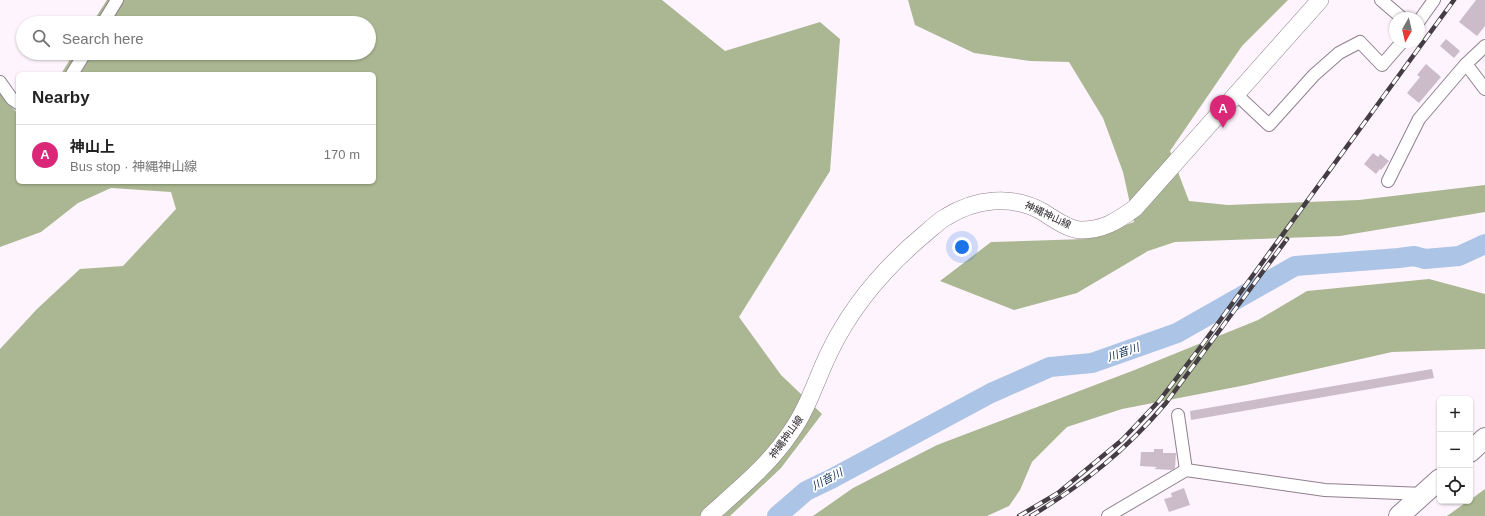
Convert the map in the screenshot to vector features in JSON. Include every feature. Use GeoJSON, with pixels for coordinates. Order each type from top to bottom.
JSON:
{"type":"FeatureCollection","features":[{"type":"Feature","properties":{"kind":"highway"},"geometry":{"type":"LineString","coordinates":[[1473,449],[1485,438]]}},
{"type":"Feature","properties":{"kind":"highway"},"geometry":{"type":"LineString","coordinates":[[1400,516],[1437,482]]}},
{"type":"Feature","properties":{"kind":"main road","name":"神縄神山線"},"geometry":{"type":"LineString","coordinates":[[709,516],[769,460],[792,432],[804,410],[828,354],[840,331],[855,309],[883,274],[911,245],[946,217],[973,204],[994,200],[1016,201],[1034,207],[1059,222],[1079,230],[1101,228],[1118,220],[1135,208],[1320,0]]}},
{"type":"Feature","properties":{"kind":"street"},"geometry":{"type":"LineString","coordinates":[[108,16],[116,0]]}},
{"type":"Feature","properties":{"kind":"street"},"geometry":{"type":"LineString","coordinates":[[1381,0],[1395,12]]}},
{"type":"Feature","properties":{"kind":"street"},"geometry":{"type":"LineString","coordinates":[[1425,13],[1434,0]]}},
{"type":"Feature","properties":{"kind":"street"},"geometry":{"type":"LineString","coordinates":[[1236,94],[1269,125],[1314,75],[1339,53],[1360,42],[1382,65],[1397,48]]}},
{"type":"Feature","properties":{"kind":"street"},"geometry":{"type":"LineString","coordinates":[[1388,181],[1420,119],[1466,64],[1485,46]]}},
{"type":"Feature","properties":{"kind":"street"},"geometry":{"type":"LineString","coordinates":[[73,72],[81,60]]}},
{"type":"Feature","properties":{"kind":"street"},"geometry":{"type":"LineString","coordinates":[[1466,64],[1485,89]]}},
{"type":"Feature","properties":{"kind":"street"},"geometry":{"type":"LineString","coordinates":[[0,82],[16,101]]}},
{"type":"Feature","properties":{"kind":"street"},"geometry":{"type":"LineString","coordinates":[[1178,415],[1186,470]]}},
{"type":"Feature","properties":{"kind":"street"},"geometry":{"type":"LineString","coordinates":[[1108,516],[1186,470],[1325,490],[1424,494]]}},
{"type":"Feature","properties":{"kind":"green space"},"geometry":{"type":"Polygon","coordinates":[[[107,0],[662,0],[725,51],[820,22],[840,39],[830,171],[739,317],[781,375],[822,414],[781,468],[730,516],[0,516],[0,349],[37,309],[80,269],[123,266],[176,209],[171,192],[111,188],[78,203],[41,232],[0,247],[0,93],[16,112],[16,184],[376,184],[376,72],[62,72],[70,60],[376,60],[376,16],[97,16],[107,0]]]}},
{"type":"Feature","properties":{"kind":"green space"},"geometry":{"type":"Polygon","coordinates":[[[908,0],[1288,0],[1242,46],[1170,151],[1189,201],[1228,205],[1359,200],[1485,185],[1485,212],[1340,236],[1175,242],[1148,251],[1077,293],[1014,310],[940,281],[991,242],[1085,239],[1134,222],[1123,172],[1103,118],[1069,62],[1030,61],[974,53],[915,25],[908,0]]]}},
{"type":"Feature","properties":{"kind":"green space"},"geometry":{"type":"Polygon","coordinates":[[[1429,279],[1485,294],[1485,349],[1392,352],[1246,385],[1122,409],[1067,427],[1032,462],[1020,490],[1009,506],[987,516],[813,516],[853,488],[937,445],[1132,371],[1258,320],[1307,291],[1429,279]]]}},
{"type":"Feature","properties":{"kind":"green space"},"geometry":{"type":"Polygon","coordinates":[[[1485,489],[1485,516],[1447,516],[1464,504],[1473,504],[1473,498],[1485,489]]]}},
{"type":"Feature","properties":{"kind":"building"},"geometry":{"type":"Polygon","coordinates":[[[1476,0],[1485,0],[1485,26],[1477,36],[1459,22],[1476,0]]]}},
{"type":"Feature","properties":{"kind":"building"},"geometry":{"type":"Polygon","coordinates":[[[1446,39],[1460,51],[1454,58],[1440,46],[1446,39]]]}},
{"type":"Feature","properties":{"kind":"building"},"geometry":{"type":"Polygon","coordinates":[[[1426,64],[1441,77],[1419,103],[1407,93],[1420,77],[1417,75],[1426,64]]]}},
{"type":"Feature","properties":{"kind":"building"},"geometry":{"type":"Polygon","coordinates":[[[1373,153],[1378,157],[1380,154],[1389,161],[1376,174],[1364,164],[1373,153]]]}},
{"type":"Feature","properties":{"kind":"building"},"geometry":{"type":"Polygon","coordinates":[[[1432,369],[1434,378],[1191,420],[1190,411],[1432,369]]]}},
{"type":"Feature","properties":{"kind":"building"},"geometry":{"type":"Polygon","coordinates":[[[1154,449],[1163,449],[1163,453],[1176,453],[1175,468],[1172,470],[1154,469],[1157,467],[1140,466],[1141,452],[1154,452],[1154,449]]]}},
{"type":"Feature","properties":{"kind":"building"},"geometry":{"type":"Polygon","coordinates":[[[1184,488],[1190,505],[1169,512],[1164,499],[1172,497],[1171,493],[1184,488]]]}},
{"type":"Feature","properties":{"kind":"waterway","name":"川音川"},"geometry":{"type":"LineString","coordinates":[[777,516],[806,491],[991,393],[1050,367],[1092,363],[1177,333],[1295,266],[1414,256],[1425,259],[1459,256],[1485,244]]}},
{"type":"Feature","properties":{"kind":"railway"},"geometry":{"type":"LineString","coordinates":[[1019,516],[1058,493],[1122,440],[1159,401],[1202,345],[1454,0]]}},
{"type":"Feature","properties":{"kind":"railway"},"geometry":{"type":"LineString","coordinates":[[1031,516],[1086,479],[1120,451],[1151,420],[1166,403],[1287,239]]}},
{"type":"Feature","properties":{"kind":"place","name":"神山上"},"geometry":{"type":"Point","coordinates":[1223,128]}}]}
